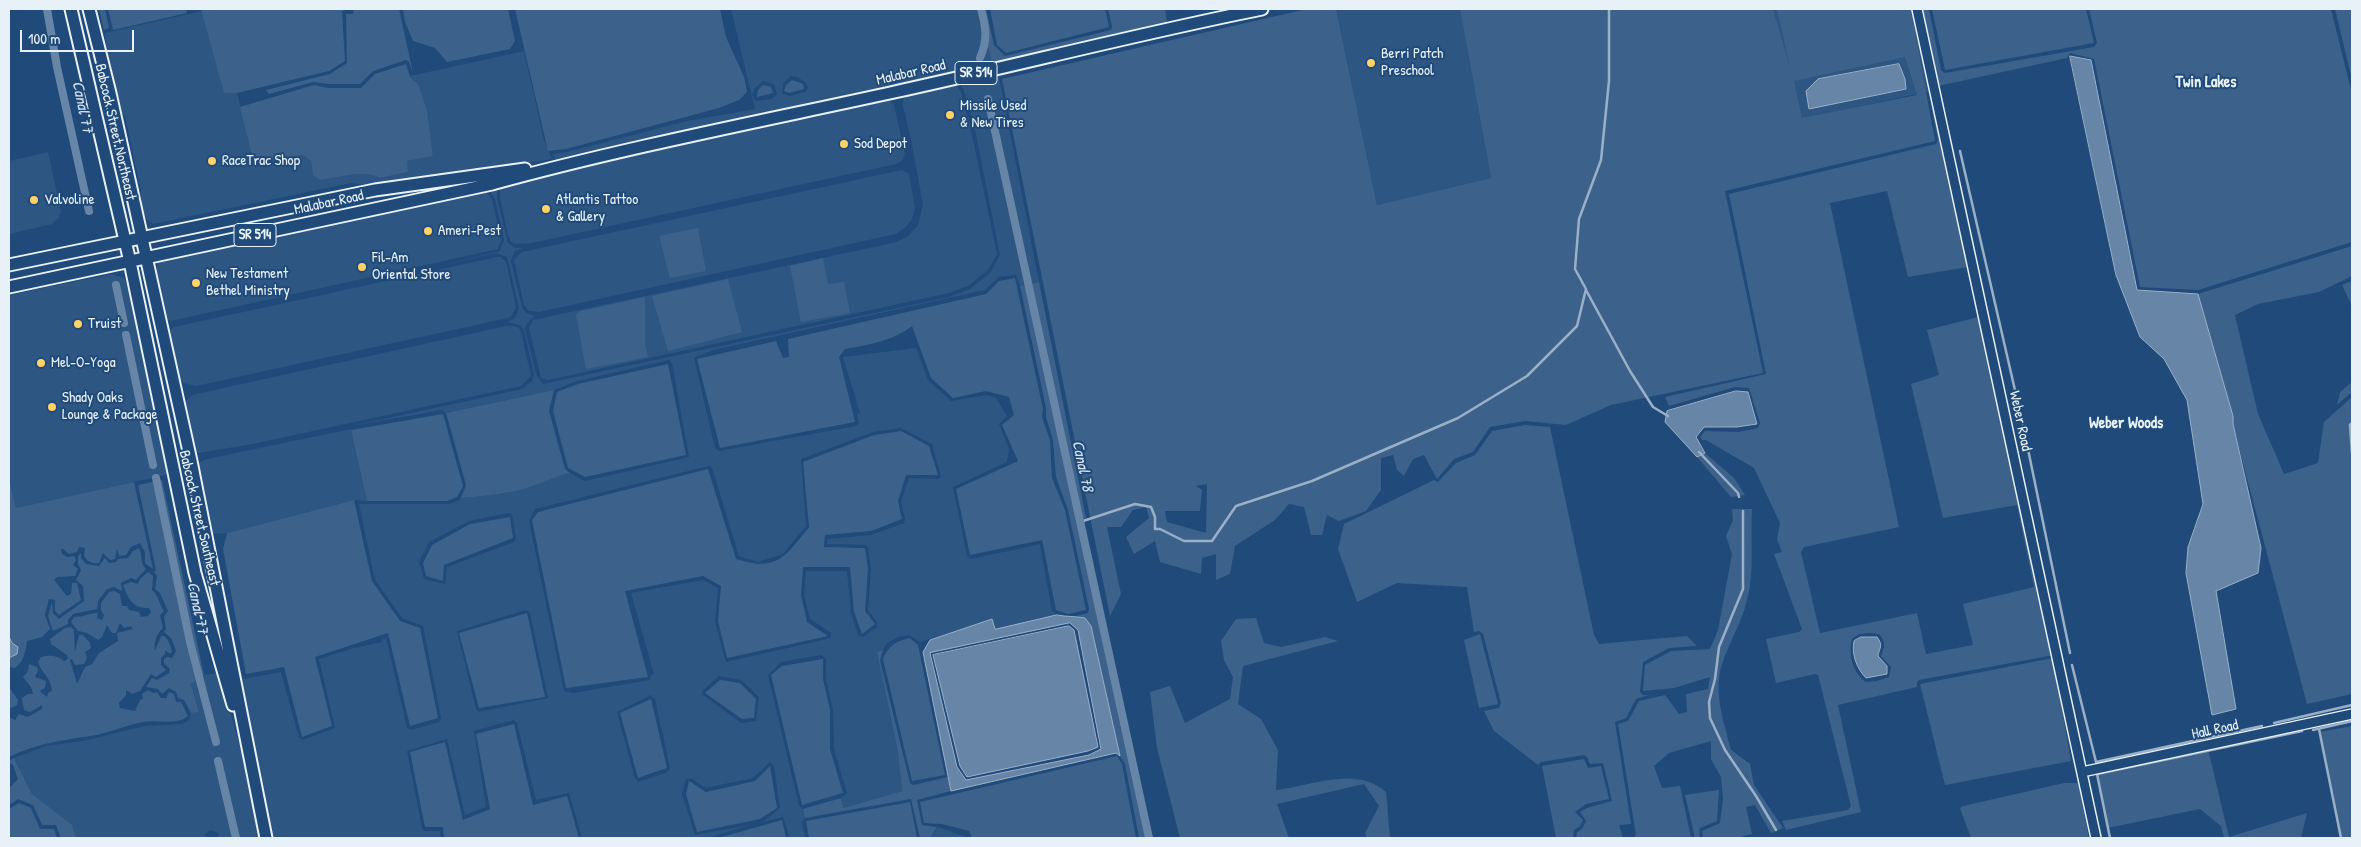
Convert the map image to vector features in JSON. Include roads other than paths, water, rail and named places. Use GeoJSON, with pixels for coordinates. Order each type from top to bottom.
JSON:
{"type":"FeatureCollection","features":[{"type":"Feature","properties":{"kind":"main road","name":"Babcock Street Northeast"},"geometry":{"type":"LineString","coordinates":[[71,9],[130,262]]}},
{"type":"Feature","properties":{"kind":"main road","name":"Babcock Street Northeast"},"geometry":{"type":"LineString","coordinates":[[88,9],[110,93],[146,259]]}},
{"type":"Feature","properties":{"kind":"main road","name":"Malabar Road"},"geometry":{"type":"LineString","coordinates":[[9,287],[492,184],[567,163],[1262,9]]}},
{"type":"Feature","properties":{"kind":"main road","name":"Malabar Road"},"geometry":{"type":"LineString","coordinates":[[9,265],[423,182],[567,163]]}},
{"type":"Feature","properties":{"kind":"main road"},"geometry":{"type":"LineString","coordinates":[[365,211],[374,205],[418,195],[422,192],[423,182]]}},
{"type":"Feature","properties":{"kind":"main road","name":"Babcock Street Southeast"},"geometry":{"type":"LineString","coordinates":[[146,259],[195,479],[266,838]]}},
{"type":"Feature","properties":{"kind":"main road","name":"Babcock Street Southeast"},"geometry":{"type":"LineString","coordinates":[[130,262],[195,573],[253,776]]}},
{"type":"Feature","properties":{"kind":"street","name":"Weber Road"},"geometry":{"type":"LineString","coordinates":[[1917,9],[2096,838]]}},
{"type":"Feature","properties":{"kind":"street","name":"Hall Road"},"geometry":{"type":"LineString","coordinates":[[2082,772],[2352,714]]}},
{"type":"Feature","properties":{"kind":"waterway","name":"Canal 77"},"geometry":{"type":"LineString","coordinates":[[47,9],[57,67],[89,211]]}},
{"type":"Feature","properties":{"kind":"waterway","name":"Canal 78"},"geometry":{"type":"LineString","coordinates":[[980,58],[985,34],[981,9]]}},
{"type":"Feature","properties":{"kind":"waterway"},"geometry":{"type":"LineString","coordinates":[[1080,522],[1135,504],[1151,507],[1155,517],[1155,529],[1160,529],[1184,541],[1212,541],[1236,506],[1312,481],[1458,418],[1527,376],[1577,326],[1586,289],[1575,269],[1579,219],[1601,160],[1609,81],[1609,9]]}},
{"type":"Feature","properties":{"kind":"waterway","name":"Canal 78"},"geometry":{"type":"LineString","coordinates":[[988,99],[1149,838]]}},
{"type":"Feature","properties":{"kind":"waterway"},"geometry":{"type":"LineString","coordinates":[[1960,151],[2023,425],[2070,653]]}},
{"type":"Feature","properties":{"kind":"waterway","name":"Canal 77"},"geometry":{"type":"LineString","coordinates":[[116,285],[124,323]]}},
{"type":"Feature","properties":{"kind":"waterway"},"geometry":{"type":"LineString","coordinates":[[1586,290],[1630,371],[1653,407],[1668,416]]}},
{"type":"Feature","properties":{"kind":"waterway","name":"Canal 77"},"geometry":{"type":"LineString","coordinates":[[126,335],[153,465]]}},
{"type":"Feature","properties":{"kind":"waterway"},"geometry":{"type":"LineString","coordinates":[[2352,423],[2350,425],[2352,453]]}},
{"type":"Feature","properties":{"kind":"waterway"},"geometry":{"type":"LineString","coordinates":[[1699,452],[1738,493],[1739,497]]}},
{"type":"Feature","properties":{"kind":"waterway","name":"Canal 77"},"geometry":{"type":"LineString","coordinates":[[156,478],[190,642],[216,742]]}},
{"type":"Feature","properties":{"kind":"waterway"},"geometry":{"type":"LineString","coordinates":[[1743,511],[1743,589],[1719,647],[1715,679],[1709,702],[1710,718],[1725,750],[1776,830]]}},
{"type":"Feature","properties":{"kind":"waterway"},"geometry":{"type":"LineString","coordinates":[[2072,665],[2096,762],[2262,726]]}},
{"type":"Feature","properties":{"kind":"waterway"},"geometry":{"type":"LineString","coordinates":[[2274,723],[2352,705]]}},
{"type":"Feature","properties":{"kind":"waterway"},"geometry":{"type":"LineString","coordinates":[[2313,730],[2352,721]]}},
{"type":"Feature","properties":{"kind":"waterway"},"geometry":{"type":"LineString","coordinates":[[2319,729],[2341,838]]}},
{"type":"Feature","properties":{"kind":"waterway"},"geometry":{"type":"LineString","coordinates":[[2110,838],[2097,774],[2302,731]]}},
{"type":"Feature","properties":{"kind":"waterway","name":"Canal 77"},"geometry":{"type":"LineString","coordinates":[[218,761],[236,838]]}},
{"type":"Feature","properties":{"kind":"place","name":"Berri Patch Preschool"},"geometry":{"type":"Point","coordinates":[1371,63]}},
{"type":"Feature","properties":{"kind":"place","name":"Missile Used & New Tires"},"geometry":{"type":"Point","coordinates":[950,115]}},
{"type":"Feature","properties":{"kind":"place","name":"Sod Depot"},"geometry":{"type":"Point","coordinates":[844,144]}},
{"type":"Feature","properties":{"kind":"place","name":"RaceTrac Shop"},"geometry":{"type":"Point","coordinates":[212,161]}},
{"type":"Feature","properties":{"kind":"place","name":"Valvoline"},"geometry":{"type":"Point","coordinates":[34,200]}},
{"type":"Feature","properties":{"kind":"place","name":"Atlantis Tattoo & Gallery"},"geometry":{"type":"Point","coordinates":[546,209]}},
{"type":"Feature","properties":{"kind":"place","name":"Ameri-Pest"},"geometry":{"type":"Point","coordinates":[428,231]}},
{"type":"Feature","properties":{"kind":"place","name":"Fil-Am Oriental Store"},"geometry":{"type":"Point","coordinates":[362,267]}},
{"type":"Feature","properties":{"kind":"place","name":"New Testament Bethel Ministry"},"geometry":{"type":"Point","coordinates":[196,283]}},
{"type":"Feature","properties":{"kind":"place","name":"Truist"},"geometry":{"type":"Point","coordinates":[78,324]}},
{"type":"Feature","properties":{"kind":"place","name":"Mel-O-Yoga"},"geometry":{"type":"Point","coordinates":[41,363]}},
{"type":"Feature","properties":{"kind":"place","name":"Shady Oaks Lounge & Package"},"geometry":{"type":"Point","coordinates":[52,407]}},
{"type":"Feature","properties":{"kind":"district","name":"Twin Lakes"},"geometry":{"type":"Point","coordinates":[2206,83]}},
{"type":"Feature","properties":{"kind":"district","name":"Weber Woods"},"geometry":{"type":"Point","coordinates":[2126,424]}}]}
